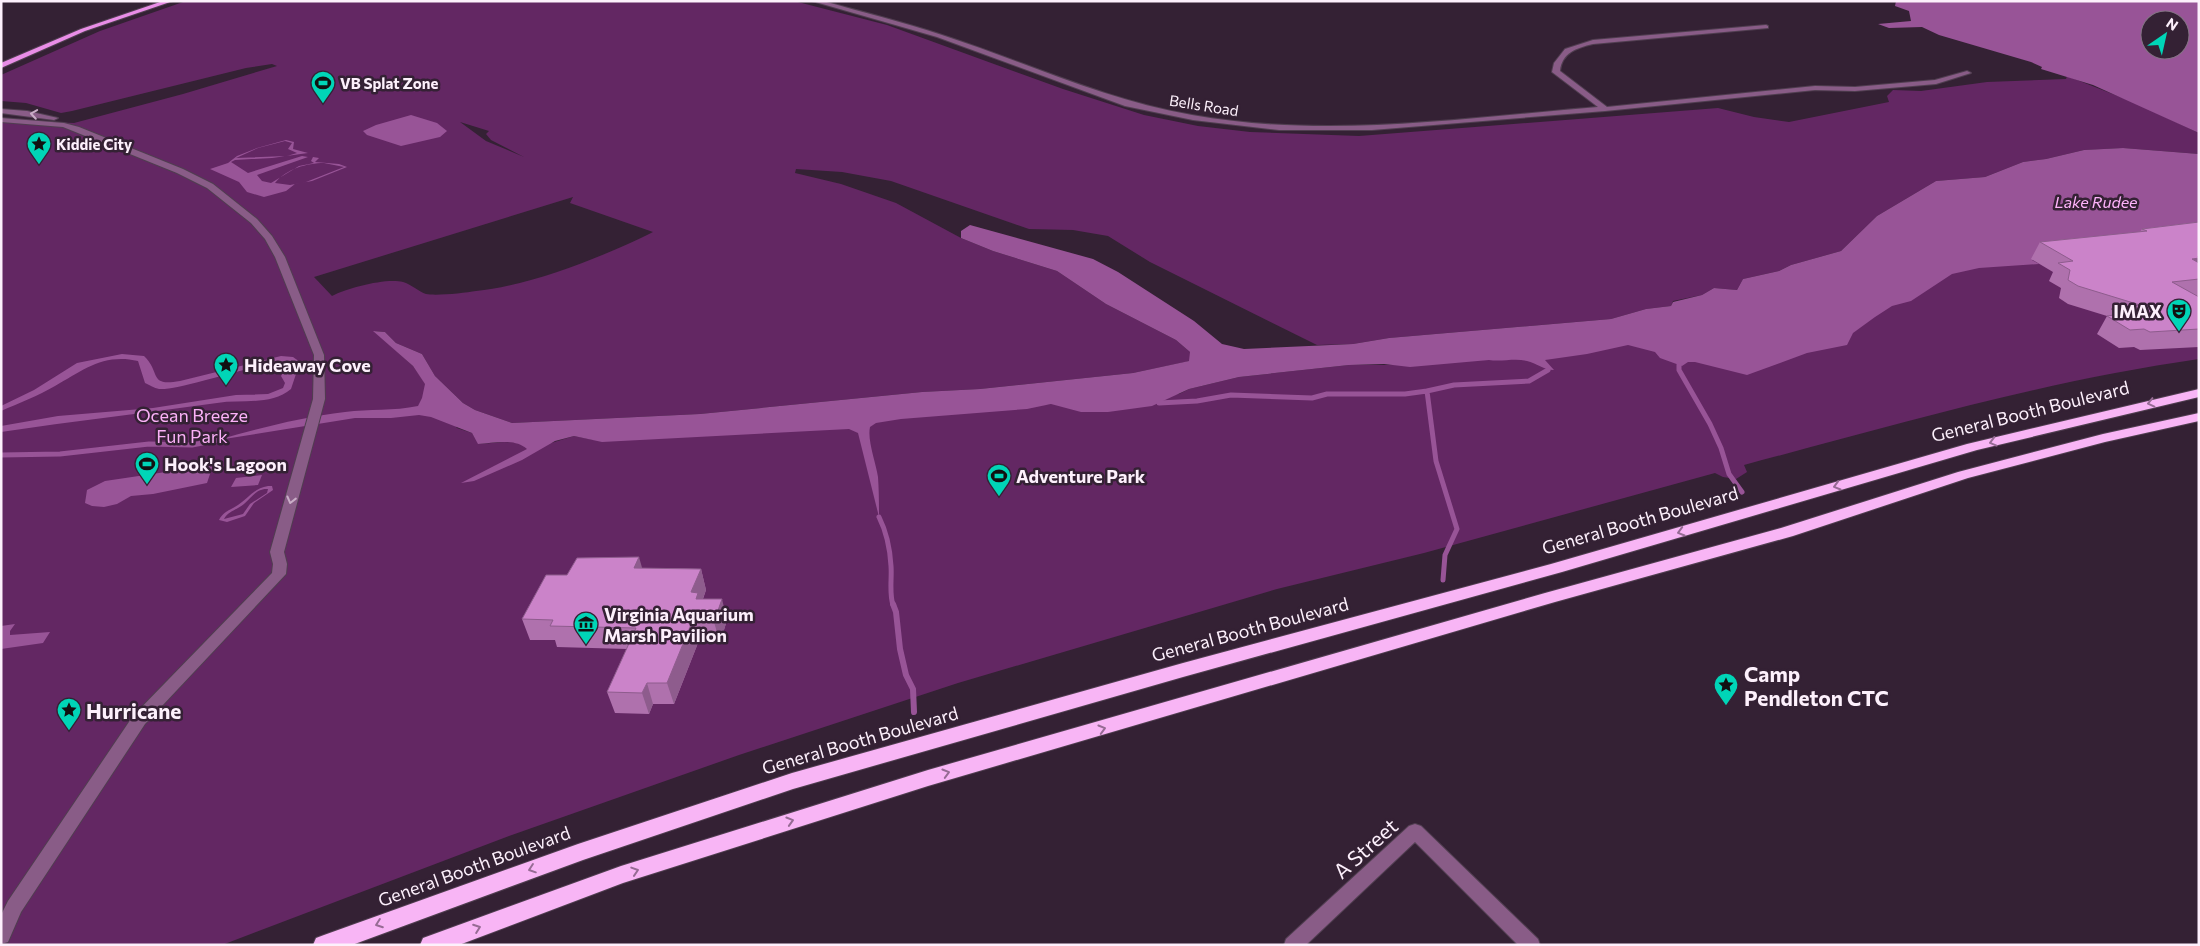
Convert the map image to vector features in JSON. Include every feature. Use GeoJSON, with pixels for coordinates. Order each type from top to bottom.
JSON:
{"type":"FeatureCollection","features":[{"type":"Feature","properties":{"kind":"highway","name":"General Booth Boulevard"},"geometry":{"type":"LineString","coordinates":[[324,945],[578,853],[792,781],[1556,568],[1972,447],[2062,424],[2199,393]]}},
{"type":"Feature","properties":{"kind":"highway"},"geometry":{"type":"LineString","coordinates":[[431,945],[620,875],[928,778],[1551,597],[1787,532],[1963,475],[2103,438],[2199,417]]}},
{"type":"Feature","properties":{"kind":"main road"},"geometry":{"type":"LineString","coordinates":[[1,58],[79,26],[154,1]]}},
{"type":"Feature","properties":{"kind":"main road"},"geometry":{"type":"LineString","coordinates":[[1,66],[83,30],[170,1]]}},
{"type":"Feature","properties":{"kind":"street","name":"Bells Road"},"geometry":{"type":"LineString","coordinates":[[815,1],[939,36],[1128,104],[1224,122],[1306,129],[1372,128],[1605,109],[1815,88],[1856,90],[1936,82],[1967,73]]}},
{"type":"Feature","properties":{"kind":"street"},"geometry":{"type":"LineString","coordinates":[[1605,109],[1556,72],[1558,60],[1567,52],[1583,44],[1609,39],[1766,27]]}},
{"type":"Feature","properties":{"kind":"street"},"geometry":{"type":"LineString","coordinates":[[1,111],[48,116],[64,125]]}},
{"type":"Feature","properties":{"kind":"street"},"geometry":{"type":"LineString","coordinates":[[1,120],[64,125],[196,178],[223,195],[254,221],[269,238],[280,257],[306,319],[319,355],[320,399],[277,552],[279,574],[139,720],[14,907],[1,936]]}},
{"type":"Feature","properties":{"kind":"street","name":"A Street"},"geometry":{"type":"LineString","coordinates":[[1292,945],[1415,831],[1531,945]]}},
{"type":"Feature","properties":{"kind":"green space","name":"Ocean Breeze Fun Park"},"geometry":{"type":"Polygon","coordinates":[[[186,1],[794,1],[887,25],[1063,89],[1144,115],[1198,126],[1250,132],[1359,136],[1718,108],[1754,117],[1789,122],[1889,102],[1887,96],[1893,90],[1921,91],[1987,82],[2066,79],[2067,76],[2133,102],[2199,133],[2199,154],[2123,148],[2084,150],[2023,162],[1985,177],[1936,181],[1877,216],[1841,251],[1791,265],[1779,271],[1743,279],[1737,290],[1714,288],[1702,295],[1673,301],[1671,306],[1646,309],[1611,319],[1389,338],[1353,344],[1317,345],[1150,262],[1108,236],[1073,230],[1029,229],[891,181],[842,172],[796,169],[795,173],[841,184],[896,203],[961,238],[993,251],[1057,271],[1106,304],[1176,340],[1190,352],[1190,361],[1133,373],[980,389],[922,392],[700,414],[512,423],[475,410],[463,403],[435,376],[422,354],[396,343],[385,332],[374,331],[413,366],[457,428],[472,433],[479,444],[504,442],[551,443],[574,436],[594,440],[1179,394],[1189,389],[1239,377],[1349,365],[1392,365],[1632,327],[2199,169],[2199,359],[2084,379],[1970,405],[1744,465],[1747,472],[1736,479],[1723,477],[1715,473],[1424,553],[1277,589],[958,683],[739,755],[509,836],[222,945],[1,945],[1,120],[74,123],[183,94],[277,66],[272,64],[246,68],[61,113],[26,103],[1,101],[1,75],[100,31],[186,1]],[[460,122],[486,141],[524,157],[491,140],[486,134],[489,131],[460,122]],[[573,197],[314,277],[332,296],[357,287],[387,281],[403,282],[431,295],[471,292],[520,283],[567,269],[613,251],[653,232],[570,203],[573,197]]]}},
{"type":"Feature","properties":{"kind":"water"},"geometry":{"type":"Polygon","coordinates":[[[1896,1],[2199,1],[2199,133],[2093,85],[2041,69],[2042,67],[2031,62],[1939,35],[1922,27],[1889,28],[1878,24],[1911,21],[1909,11],[1895,6],[1896,1]]]}},
{"type":"Feature","properties":{"kind":"water"},"geometry":{"type":"Polygon","coordinates":[[[411,115],[437,123],[447,131],[440,137],[401,146],[367,135],[363,131],[376,125],[411,115]]]}},
{"type":"Feature","properties":{"kind":"water"},"geometry":{"type":"Polygon","coordinates":[[[286,140],[294,142],[293,149],[308,153],[288,156],[297,153],[288,149],[292,143],[285,141],[258,148],[236,158],[286,156],[235,160],[231,162],[248,173],[302,156],[308,157],[257,175],[262,181],[271,183],[281,177],[275,183],[295,184],[286,191],[264,197],[247,192],[239,182],[210,169],[228,163],[237,156],[257,148],[286,140]]]}},
{"type":"Feature","properties":{"kind":"water","name":"Lake Rudee"},"geometry":{"type":"Polygon","coordinates":[[[2123,148],[2199,154],[2199,240],[2032,260],[2039,264],[1979,268],[1952,274],[1911,301],[1892,306],[1875,317],[1853,333],[1847,345],[1807,353],[1747,375],[1695,362],[1688,362],[1682,366],[1660,358],[1655,352],[1628,345],[1587,354],[1545,360],[1554,370],[1518,360],[1489,360],[1410,367],[1384,364],[1349,365],[1239,377],[1189,389],[1152,406],[1108,412],[1081,412],[1051,404],[1027,409],[901,419],[876,423],[870,427],[869,432],[878,477],[879,517],[858,433],[849,429],[602,442],[574,436],[555,441],[522,460],[474,481],[461,483],[527,449],[510,442],[478,444],[472,433],[431,417],[419,415],[391,418],[355,418],[218,440],[265,427],[313,417],[363,410],[400,409],[418,406],[425,384],[413,366],[373,331],[385,332],[396,343],[422,354],[435,376],[463,403],[475,410],[512,423],[700,414],[922,392],[980,389],[1133,373],[1189,361],[1190,352],[1176,340],[1106,304],[1057,271],[993,251],[961,238],[961,231],[970,225],[1093,259],[1118,272],[1194,321],[1222,344],[1244,349],[1353,344],[1389,338],[1611,319],[1646,309],[1671,306],[1673,302],[1702,295],[1714,288],[1737,290],[1743,279],[1779,271],[1791,265],[1841,251],[1877,216],[1936,181],[1985,177],[2023,162],[2084,150],[2123,148]]]}},
{"type":"Feature","properties":{"kind":"water"},"geometry":{"type":"Polygon","coordinates":[[[313,157],[319,158],[315,162],[339,164],[347,167],[312,181],[301,183],[344,167],[317,163],[293,169],[314,163],[311,161],[313,157]]]}},
{"type":"Feature","properties":{"kind":"water"},"geometry":{"type":"Polygon","coordinates":[[[122,354],[144,356],[156,377],[163,382],[180,381],[281,356],[293,357],[300,362],[291,389],[275,398],[217,403],[1,432],[1,426],[58,416],[153,408],[236,395],[268,394],[283,388],[285,383],[281,376],[288,364],[266,365],[187,385],[159,389],[145,383],[138,361],[115,359],[94,364],[42,393],[1,411],[1,406],[34,390],[77,363],[122,354]]]}},
{"type":"Feature","properties":{"kind":"water","name":"Hook's Lagoon"},"geometry":{"type":"Polygon","coordinates":[[[213,465],[207,483],[153,494],[131,496],[117,504],[104,507],[85,503],[87,490],[105,481],[213,465]]]}},
{"type":"Feature","properties":{"kind":"water"},"geometry":{"type":"Polygon","coordinates":[[[262,475],[258,485],[231,487],[236,478],[262,475]]]}},
{"type":"Feature","properties":{"kind":"water"},"geometry":{"type":"Polygon","coordinates":[[[272,486],[273,490],[254,503],[245,516],[227,522],[219,520],[225,513],[263,487],[272,486]],[[268,489],[260,490],[224,519],[243,514],[250,504],[267,493],[268,489]]]}},
{"type":"Feature","properties":{"kind":"water"},"geometry":{"type":"Polygon","coordinates":[[[15,624],[10,631],[10,635],[50,632],[43,643],[1,649],[1,626],[15,624]]]}},
{"type":"Feature","properties":{"kind":"building"},"geometry":{"type":"Polygon","coordinates":[[[2199,222],[2199,258],[2192,259],[2199,263],[2199,279],[2172,282],[2199,297],[2199,329],[2150,332],[2144,329],[2130,330],[2107,316],[2121,314],[2111,309],[2140,305],[2078,286],[2068,280],[2070,270],[2058,263],[2073,261],[2040,242],[2147,231],[2142,229],[2199,222]]]}},
{"type":"Feature","properties":{"kind":"building","name":"Virginia Aquarium Marsh Pavilion"},"geometry":{"type":"Polygon","coordinates":[[[639,557],[634,568],[701,569],[691,592],[698,593],[696,599],[722,599],[714,622],[692,622],[667,683],[647,683],[642,693],[607,692],[636,628],[550,626],[553,620],[522,619],[546,575],[567,575],[577,558],[639,557]]]}},
{"type":"Feature","properties":{"kind":"waterway"},"geometry":{"type":"LineString","coordinates":[[1679,365],[1679,370],[1710,424],[1721,448],[1729,474],[1742,492]]}},
{"type":"Feature","properties":{"kind":"waterway"},"geometry":{"type":"LineString","coordinates":[[1427,391],[1454,385],[1529,381],[1548,370]]}},
{"type":"Feature","properties":{"kind":"waterway"},"geometry":{"type":"LineString","coordinates":[[1159,403],[1197,401],[1231,395],[1312,398],[1327,394],[1405,394],[1427,391]]}},
{"type":"Feature","properties":{"kind":"waterway"},"geometry":{"type":"LineString","coordinates":[[1427,391],[1436,461],[1457,529],[1445,555],[1443,580]]}},
{"type":"Feature","properties":{"kind":"waterway"},"geometry":{"type":"LineString","coordinates":[[1,455],[60,454],[149,444],[192,445],[218,440]]}},
{"type":"Feature","properties":{"kind":"waterway"},"geometry":{"type":"LineString","coordinates":[[879,517],[889,547],[893,605]]}},
{"type":"Feature","properties":{"kind":"waterway"},"geometry":{"type":"LineString","coordinates":[[893,604],[896,612],[900,649],[906,675],[913,689],[914,712]]}},
{"type":"Feature","properties":{"kind":"place","name":"VB Splat Zone"},"geometry":{"type":"Point","coordinates":[323,104]}},
{"type":"Feature","properties":{"kind":"place","name":"Kiddie City"},"geometry":{"type":"Point","coordinates":[39,165]}},
{"type":"Feature","properties":{"kind":"place","name":"IMAX"},"geometry":{"type":"Point","coordinates":[2179,332]}},
{"type":"Feature","properties":{"kind":"place","name":"Hideaway Cove"},"geometry":{"type":"Point","coordinates":[226,386]}},
{"type":"Feature","properties":{"kind":"place","name":"Hook's Lagoon"},"geometry":{"type":"Point","coordinates":[147,485]}},
{"type":"Feature","properties":{"kind":"place","name":"Adventure Park"},"geometry":{"type":"Point","coordinates":[999,497]}},
{"type":"Feature","properties":{"kind":"place","name":"Virginia Aquarium Marsh Pavilion"},"geometry":{"type":"Point","coordinates":[586,645]}},
{"type":"Feature","properties":{"kind":"place","name":"Camp Pendleton CTC"},"geometry":{"type":"Point","coordinates":[1726,706]}},
{"type":"Feature","properties":{"kind":"place","name":"Hurricane"},"geometry":{"type":"Point","coordinates":[69,731]}}]}
